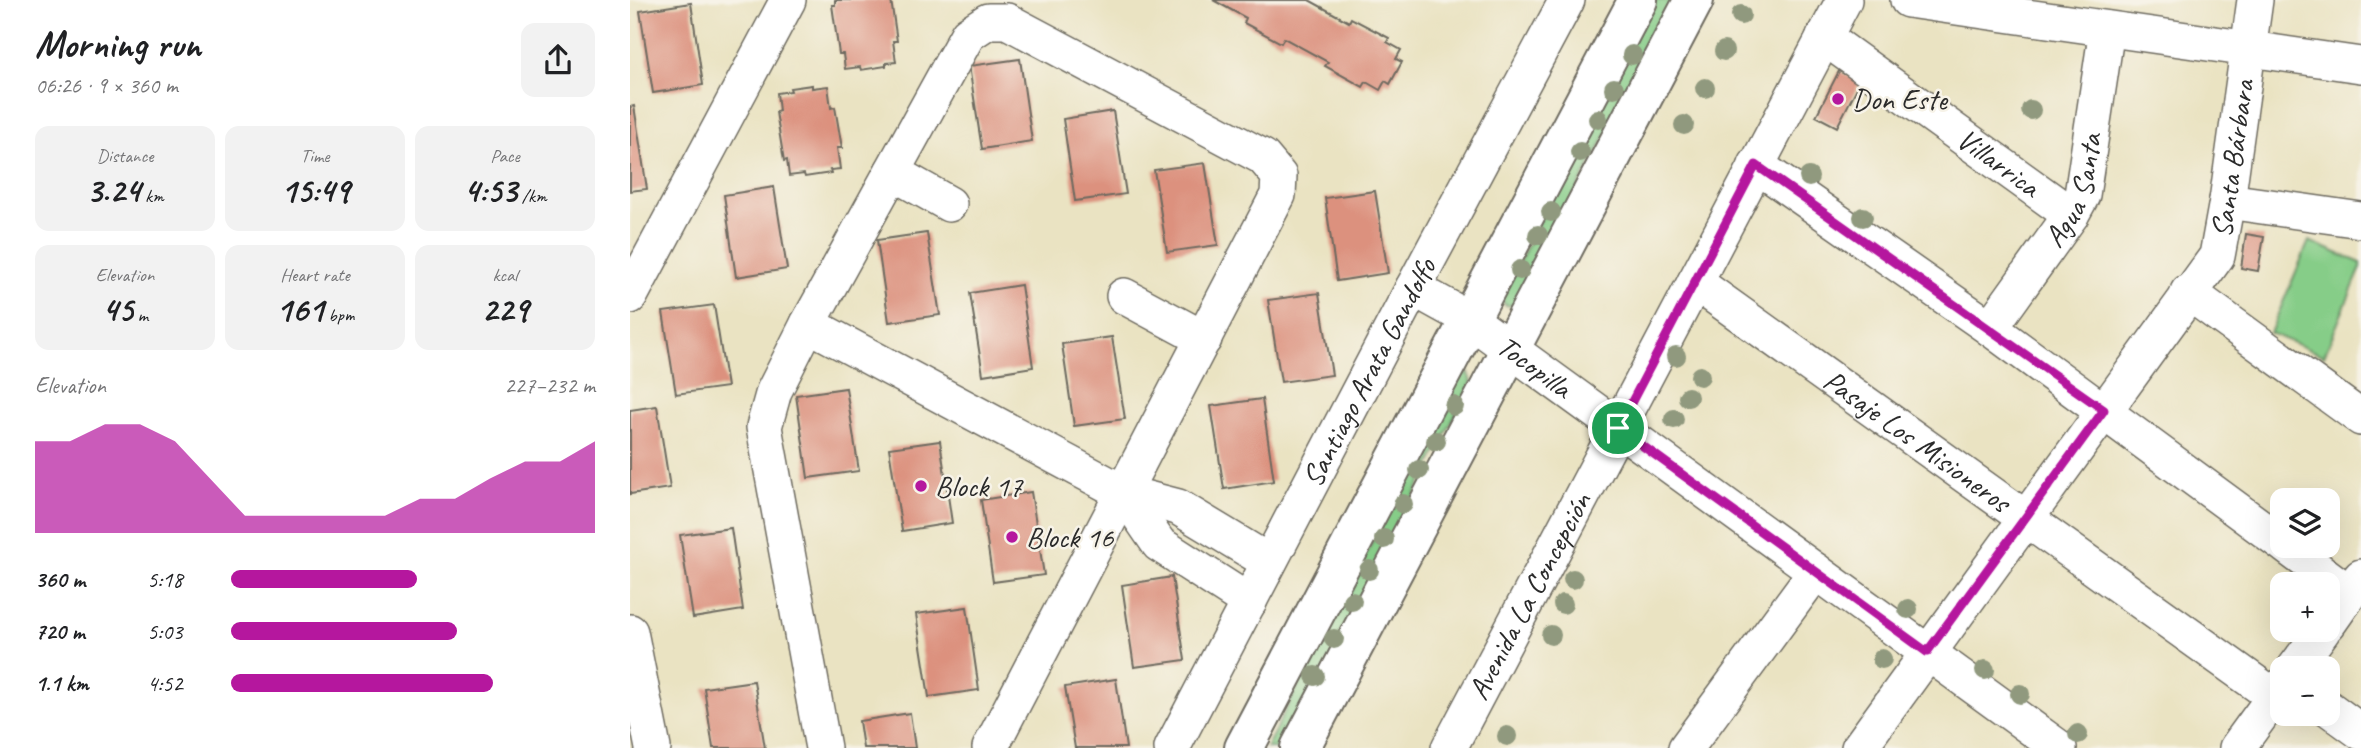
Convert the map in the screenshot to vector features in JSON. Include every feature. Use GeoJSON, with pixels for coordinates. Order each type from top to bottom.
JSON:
{"type":"FeatureCollection","features":[{"type":"Feature","properties":{"kind":"main road"},"geometry":{"type":"LineString","coordinates":[[1244,748],[1637,0]]}},
{"type":"Feature","properties":{"kind":"main road"},"geometry":{"type":"LineString","coordinates":[[1300,748],[1694,0]]}},
{"type":"Feature","properties":{"kind":"street"},"geometry":{"type":"LineString","coordinates":[[634,279],[788,0]]}},
{"type":"Feature","properties":{"kind":"street","name":"Santiago Arata Gandolfo"},"geometry":{"type":"LineString","coordinates":[[1172,748],[1567,0]]}},
{"type":"Feature","properties":{"kind":"street","name":"Avenida La Concepción"},"geometry":{"type":"LineString","coordinates":[[1449,748],[1844,0]]}},
{"type":"Feature","properties":{"kind":"street"},"geometry":{"type":"LineString","coordinates":[[1908,0],[2361,65]]}},
{"type":"Feature","properties":{"kind":"street","name":"Santa Bárbara"},"geometry":{"type":"LineString","coordinates":[[1858,748],[2188,292],[2217,256],[2255,0]]}},
{"type":"Feature","properties":{"kind":"street"},"geometry":{"type":"LineString","coordinates":[[823,748],[764,427],[774,391],[808,324],[968,34],[988,21],[1007,21],[1263,157],[1279,176],[1278,195],[990,748]]}},
{"type":"Feature","properties":{"kind":"street","name":"Agua Santa"},"geometry":{"type":"LineString","coordinates":[[1990,328],[2071,215],[2082,195],[2107,29]]}},
{"type":"Feature","properties":{"kind":"street","name":"Villarrica"},"geometry":{"type":"LineString","coordinates":[[1824,37],[2071,215]]}},
{"type":"Feature","properties":{"kind":"street"},"geometry":{"type":"LineString","coordinates":[[1756,165],[1990,328],[2270,534]]}},
{"type":"Feature","properties":{"kind":"street"},"geometry":{"type":"LineString","coordinates":[[892,172],[949,204]]}},
{"type":"Feature","properties":{"kind":"street"},"geometry":{"type":"LineString","coordinates":[[2227,201],[2361,220]]}},
{"type":"Feature","properties":{"kind":"street","name":"Pasaje Los Misioneros"},"geometry":{"type":"LineString","coordinates":[[1695,282],[2025,518],[2270,686]]}},
{"type":"Feature","properties":{"kind":"street","name":"Tocopilla"},"geometry":{"type":"LineString","coordinates":[[1413,288],[1469,319],[1927,652],[2040,743]]}},
{"type":"Feature","properties":{"kind":"street"},"geometry":{"type":"LineString","coordinates":[[2188,292],[2361,418]]}},
{"type":"Feature","properties":{"kind":"street"},"geometry":{"type":"LineString","coordinates":[[1124,296],[1204,339]]}},
{"type":"Feature","properties":{"kind":"street"},"geometry":{"type":"LineString","coordinates":[[808,324],[1124,493],[1178,507],[1269,562]]}},
{"type":"Feature","properties":{"kind":"street"},"geometry":{"type":"LineString","coordinates":[[1124,493],[1159,544],[1249,602]]}},
{"type":"Feature","properties":{"kind":"street"},"geometry":{"type":"LineString","coordinates":[[2307,558],[2355,585],[2340,607]]}},
{"type":"Feature","properties":{"kind":"street"},"geometry":{"type":"LineString","coordinates":[[1686,748],[1815,571]]}},
{"type":"Feature","properties":{"kind":"street"},"geometry":{"type":"LineString","coordinates":[[630,632],[643,728]]}},
{"type":"Feature","properties":{"kind":"street"},"geometry":{"type":"LineString","coordinates":[[2237,748],[2270,702]]}},
{"type":"Feature","properties":{"kind":"street"},"geometry":{"type":"LineString","coordinates":[[2340,707],[2361,709]]}},
{"type":"Feature","properties":{"kind":"street"},"geometry":{"type":"LineString","coordinates":[[2340,715],[2361,732]]}},
{"type":"Feature","properties":{"kind":"green space"},"geometry":{"type":"Polygon","coordinates":[[[1652,0],[1678,0],[1515,306],[1505,305],[1501,298],[1652,0]]]}},
{"type":"Feature","properties":{"kind":"green space"},"geometry":{"type":"Polygon","coordinates":[[[2309,241],[2361,263],[2324,356],[2270,333],[2309,241]]]}},
{"type":"Feature","properties":{"kind":"green space"},"geometry":{"type":"Polygon","coordinates":[[[1469,373],[1472,382],[1287,748],[1266,748],[1458,376],[1469,373]]]}},
{"type":"Feature","properties":{"kind":"building"},"geometry":{"type":"Polygon","coordinates":[[[835,0],[891,0],[897,41],[893,41],[896,62],[861,70],[860,67],[845,69],[843,54],[839,54],[832,5],[835,5],[835,0]]]}},
{"type":"Feature","properties":{"kind":"building"},"geometry":{"type":"Polygon","coordinates":[[[1213,0],[1309,0],[1349,22],[1351,18],[1389,38],[1387,42],[1401,50],[1396,59],[1402,62],[1390,84],[1385,81],[1380,90],[1366,82],[1363,87],[1325,66],[1328,62],[1284,38],[1281,43],[1244,23],[1246,18],[1213,0]]]}},
{"type":"Feature","properties":{"kind":"building"},"geometry":{"type":"Polygon","coordinates":[[[691,3],[703,85],[653,93],[640,11],[691,3]]]}},
{"type":"Feature","properties":{"kind":"building"},"geometry":{"type":"Polygon","coordinates":[[[1020,59],[1032,141],[982,149],[969,66],[1020,59]]]}},
{"type":"Feature","properties":{"kind":"building","name":"Don Este"},"geometry":{"type":"Polygon","coordinates":[[[1839,71],[1860,82],[1837,127],[1816,116],[1839,71]]]}},
{"type":"Feature","properties":{"kind":"building"},"geometry":{"type":"Polygon","coordinates":[[[812,85],[812,88],[828,86],[831,108],[835,107],[842,148],[837,148],[840,169],[805,177],[804,174],[789,176],[776,112],[779,111],[777,93],[812,85]]]}},
{"type":"Feature","properties":{"kind":"building"},"geometry":{"type":"Polygon","coordinates":[[[634,106],[647,189],[630,191],[630,107],[634,106]]]}},
{"type":"Feature","properties":{"kind":"building"},"geometry":{"type":"Polygon","coordinates":[[[1113,111],[1126,194],[1075,201],[1063,119],[1113,111]]]}},
{"type":"Feature","properties":{"kind":"building"},"geometry":{"type":"Polygon","coordinates":[[[1205,163],[1218,245],[1167,252],[1154,170],[1205,163]]]}},
{"type":"Feature","properties":{"kind":"building"},"geometry":{"type":"Polygon","coordinates":[[[774,187],[787,269],[736,277],[724,195],[774,187]]]}},
{"type":"Feature","properties":{"kind":"building"},"geometry":{"type":"Polygon","coordinates":[[[1375,191],[1388,273],[1337,281],[1325,198],[1375,191]]]}},
{"type":"Feature","properties":{"kind":"building"},"geometry":{"type":"Polygon","coordinates":[[[927,233],[940,315],[889,322],[877,240],[927,233]]]}},
{"type":"Feature","properties":{"kind":"building"},"geometry":{"type":"Polygon","coordinates":[[[2246,234],[2264,237],[2258,271],[2241,268],[2246,234]]]}},
{"type":"Feature","properties":{"kind":"building"},"geometry":{"type":"Polygon","coordinates":[[[1021,285],[1033,367],[983,375],[970,293],[1021,285]]]}},
{"type":"Feature","properties":{"kind":"building"},"geometry":{"type":"Polygon","coordinates":[[[1319,293],[1332,375],[1281,382],[1268,300],[1319,293]]]}},
{"type":"Feature","properties":{"kind":"building"},"geometry":{"type":"Polygon","coordinates":[[[714,305],[727,387],[676,394],[663,312],[714,305]]]}},
{"type":"Feature","properties":{"kind":"building"},"geometry":{"type":"Polygon","coordinates":[[[1112,337],[1125,419],[1074,426],[1062,344],[1112,337]]]}},
{"type":"Feature","properties":{"kind":"building"},"geometry":{"type":"Polygon","coordinates":[[[846,388],[859,471],[808,478],[796,395],[846,388]]]}},
{"type":"Feature","properties":{"kind":"building"},"geometry":{"type":"Polygon","coordinates":[[[1262,399],[1274,481],[1224,489],[1211,406],[1262,399]]]}},
{"type":"Feature","properties":{"kind":"building"},"geometry":{"type":"Polygon","coordinates":[[[657,406],[670,488],[630,494],[630,410],[657,406]]]}},
{"type":"Feature","properties":{"kind":"building","name":"Block 17"},"geometry":{"type":"Polygon","coordinates":[[[940,441],[952,523],[902,531],[889,448],[940,441]]]}},
{"type":"Feature","properties":{"kind":"building","name":"Block 16"},"geometry":{"type":"Polygon","coordinates":[[[1031,492],[1044,575],[993,582],[981,500],[1031,492]]]}},
{"type":"Feature","properties":{"kind":"building"},"geometry":{"type":"Polygon","coordinates":[[[731,528],[743,610],[693,618],[680,535],[731,528]]]}},
{"type":"Feature","properties":{"kind":"building"},"geometry":{"type":"Polygon","coordinates":[[[1172,577],[1185,660],[1134,667],[1122,585],[1172,577]]]}},
{"type":"Feature","properties":{"kind":"building"},"geometry":{"type":"Polygon","coordinates":[[[967,607],[979,690],[929,697],[916,614],[967,607]]]}},
{"type":"Feature","properties":{"kind":"building"},"geometry":{"type":"Polygon","coordinates":[[[1116,679],[1126,748],[1075,748],[1065,687],[1116,679]]]}},
{"type":"Feature","properties":{"kind":"building"},"geometry":{"type":"Polygon","coordinates":[[[754,681],[765,748],[713,748],[704,688],[754,681]]]}},
{"type":"Feature","properties":{"kind":"building"},"geometry":{"type":"Polygon","coordinates":[[[910,713],[915,748],[863,748],[859,721],[910,713]]]}},
{"type":"Feature","properties":{"kind":"place","name":"Don Este"},"geometry":{"type":"Point","coordinates":[1838,99]}},
{"type":"Feature","properties":{"kind":"place","name":"Block 17"},"geometry":{"type":"Point","coordinates":[921,486]}},
{"type":"Feature","properties":{"kind":"place","name":"Block 16"},"geometry":{"type":"Point","coordinates":[1012,537]}},
{"type":"Feature","properties":{"kind":"route"},"geometry":{"type":"LineString","coordinates":[[1756,165],[2104,410],[1927,652],[1618,428],[1756,165]]}}]}
